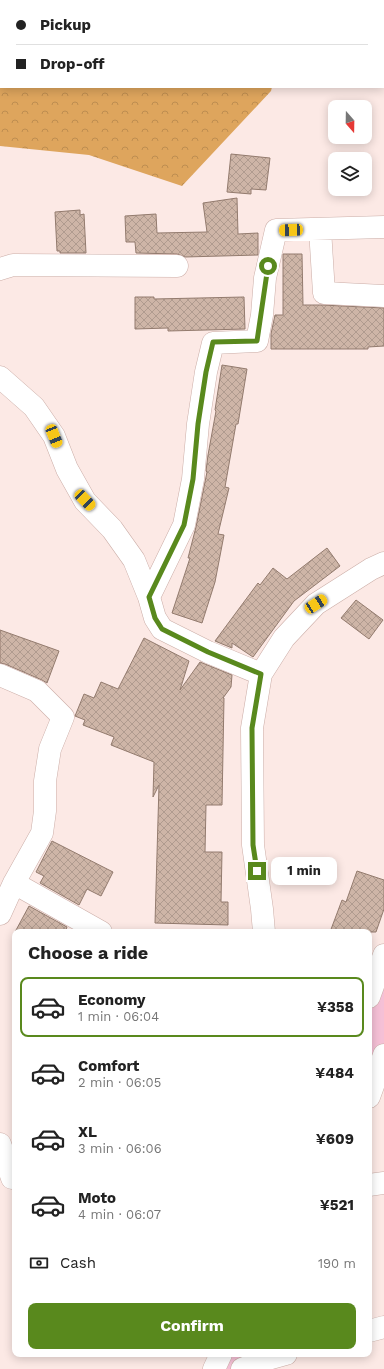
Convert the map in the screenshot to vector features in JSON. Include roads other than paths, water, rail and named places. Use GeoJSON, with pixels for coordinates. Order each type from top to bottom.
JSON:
{"type":"FeatureCollection","features":[{"type":"Feature","properties":{"kind":"street"},"geometry":{"type":"LineString","coordinates":[[149,597],[184,525],[193,479],[198,424],[206,372],[213,342],[257,341],[262,315],[266,278],[276,230],[384,227]]}},
{"type":"Feature","properties":{"kind":"street"},"geometry":{"type":"LineString","coordinates":[[320,229],[324,293],[384,296]]}},
{"type":"Feature","properties":{"kind":"street"},"geometry":{"type":"LineString","coordinates":[[0,270],[13,265],[177,266]]}},
{"type":"Feature","properties":{"kind":"street"},"geometry":{"type":"LineString","coordinates":[[0,377],[34,407],[54,436],[67,469],[85,500],[112,529],[134,560],[149,597],[155,618],[162,629],[208,652],[261,674]]}},
{"type":"Feature","properties":{"kind":"street"},"geometry":{"type":"LineString","coordinates":[[264,929],[253,845],[252,728],[261,674],[284,638],[316,604],[371,569],[384,563]]}},
{"type":"Feature","properties":{"kind":"street"},"geometry":{"type":"LineString","coordinates":[[0,675],[37,691],[63,717],[50,750],[45,781],[45,810],[42,833],[14,883],[0,914]]}},
{"type":"Feature","properties":{"kind":"street"},"geometry":{"type":"LineString","coordinates":[[14,883],[96,929]]}},
{"type":"Feature","properties":{"kind":"street"},"geometry":{"type":"LineString","coordinates":[[372,988],[384,954]]}},
{"type":"Feature","properties":{"kind":"street"},"geometry":{"type":"LineString","coordinates":[[372,1089],[384,1055]]}},
{"type":"Feature","properties":{"kind":"street"},"geometry":{"type":"LineString","coordinates":[[0,1144],[9,1179]]}},
{"type":"Feature","properties":{"kind":"street"},"geometry":{"type":"LineString","coordinates":[[372,1185],[384,1183]]}},
{"type":"Feature","properties":{"kind":"street"},"geometry":{"type":"LineString","coordinates":[[372,1330],[384,1327]]}},
{"type":"Feature","properties":{"kind":"street"},"geometry":{"type":"LineString","coordinates":[[214,1369],[220,1357]]}},
{"type":"Feature","properties":{"kind":"street"},"geometry":{"type":"LineString","coordinates":[[242,1369],[277,1357]]}},
{"type":"Feature","properties":{"kind":"waterway"},"geometry":{"type":"LineString","coordinates":[[372,1040],[384,1005]]}},
{"type":"Feature","properties":{"kind":"waterway"},"geometry":{"type":"LineString","coordinates":[[232,1369],[238,1357]]}}]}
